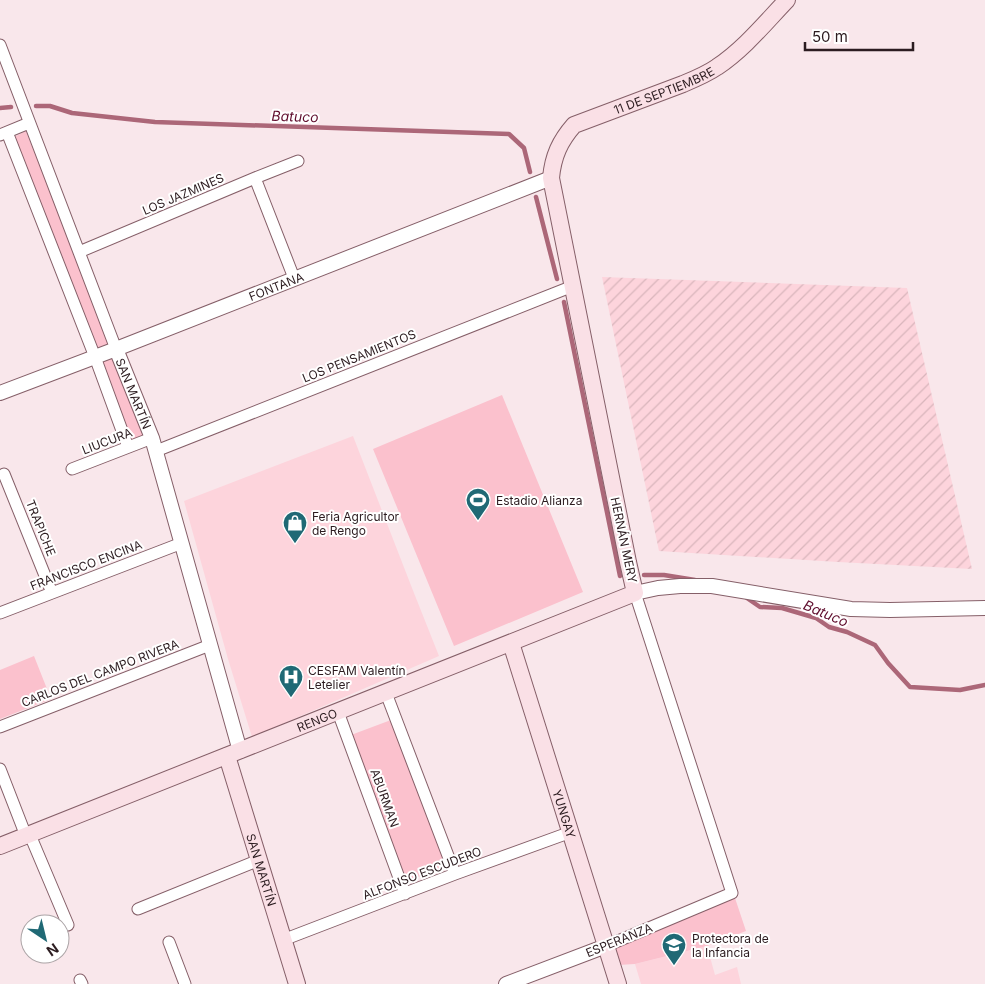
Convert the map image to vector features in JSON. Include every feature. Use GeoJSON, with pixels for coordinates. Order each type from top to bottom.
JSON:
{"type":"FeatureCollection","features":[{"type":"Feature","properties":{"kind":"main road","name":"11 DE SEPTIEMBRE"},"geometry":{"type":"LineString","coordinates":[[551,178],[554,156],[558,146],[574,125],[683,84],[716,67],[744,45],[787,0]]}},
{"type":"Feature","properties":{"kind":"main road","name":"HERNÁN MERY"},"geometry":{"type":"LineString","coordinates":[[551,178],[635,593]]}},
{"type":"Feature","properties":{"kind":"main road","name":"RENGO"},"geometry":{"type":"LineString","coordinates":[[0,846],[635,593]]}},
{"type":"Feature","properties":{"kind":"main road","name":"YUNGAY"},"geometry":{"type":"LineString","coordinates":[[511,643],[618,984]]}},
{"type":"Feature","properties":{"kind":"main road","name":"SAN MARTÍN"},"geometry":{"type":"LineString","coordinates":[[233,753],[258,860],[297,984]]}},
{"type":"Feature","properties":{"kind":"street","name":"SAN MARTÍN"},"geometry":{"type":"LineString","coordinates":[[0,45],[154,445],[210,645],[233,753]]}},
{"type":"Feature","properties":{"kind":"street"},"geometry":{"type":"LineString","coordinates":[[4,134],[29,123]]}},
{"type":"Feature","properties":{"kind":"street","name":"SAN MARTÍN"},"geometry":{"type":"LineString","coordinates":[[4,134],[95,357],[128,447]]}},
{"type":"Feature","properties":{"kind":"street","name":"LOS JAZMINES"},"geometry":{"type":"LineString","coordinates":[[79,252],[298,161]]}},
{"type":"Feature","properties":{"kind":"street"},"geometry":{"type":"LineString","coordinates":[[255,178],[294,278]]}},
{"type":"Feature","properties":{"kind":"street","name":"FONTANA"},"geometry":{"type":"LineString","coordinates":[[1,391],[116,350],[294,278],[551,178]]}},
{"type":"Feature","properties":{"kind":"street","name":"LOS PENSAMIENTOS"},"geometry":{"type":"LineString","coordinates":[[154,445],[572,286]]}},
{"type":"Feature","properties":{"kind":"street","name":"LIUCURA"},"geometry":{"type":"LineString","coordinates":[[72,469],[128,447],[154,445]]}},
{"type":"Feature","properties":{"kind":"street","name":"TRAPICHE"},"geometry":{"type":"LineString","coordinates":[[4,474],[52,593]]}},
{"type":"Feature","properties":{"kind":"street","name":"FRANCISCO ENCINA"},"geometry":{"type":"LineString","coordinates":[[0,613],[182,543]]}},
{"type":"Feature","properties":{"kind":"street"},"geometry":{"type":"LineString","coordinates":[[635,593],[658,588],[712,586],[850,609],[985,608]]}},
{"type":"Feature","properties":{"kind":"street","name":"HERNÁN MERY"},"geometry":{"type":"LineString","coordinates":[[635,593],[732,893]]}},
{"type":"Feature","properties":{"kind":"street","name":"CARLOS DEL CAMPO RIVERA"},"geometry":{"type":"LineString","coordinates":[[0,727],[210,645]]}},
{"type":"Feature","properties":{"kind":"street"},"geometry":{"type":"LineString","coordinates":[[386,693],[456,874]]}},
{"type":"Feature","properties":{"kind":"street","name":"ABURMAN"},"geometry":{"type":"LineString","coordinates":[[338,712],[405,894]]}},
{"type":"Feature","properties":{"kind":"street"},"geometry":{"type":"LineString","coordinates":[[0,769],[63,914]]}},
{"type":"Feature","properties":{"kind":"street","name":"ALFONSO ESCUDERO"},"geometry":{"type":"LineString","coordinates":[[283,940],[571,832]]}},
{"type":"Feature","properties":{"kind":"street"},"geometry":{"type":"LineString","coordinates":[[138,909],[258,860]]}},
{"type":"Feature","properties":{"kind":"street","name":"ESPERANZA"},"geometry":{"type":"LineString","coordinates":[[506,984],[606,946],[732,893]]}},
{"type":"Feature","properties":{"kind":"street"},"geometry":{"type":"LineString","coordinates":[[170,942],[185,984]]}},
{"type":"Feature","properties":{"kind":"shaded area"},"geometry":{"type":"Polygon","coordinates":[[[26,131],[146,435],[131,441],[14,137],[26,131]]]}},
{"type":"Feature","properties":{"kind":"shaded area"},"geometry":{"type":"Polygon","coordinates":[[[602,277],[907,288],[972,569],[659,551],[602,277]]]}},
{"type":"Feature","properties":{"kind":"shaded area","name":"Estadio Alianza"},"geometry":{"type":"Polygon","coordinates":[[[502,395],[583,592],[454,646],[373,449],[502,395]]]}},
{"type":"Feature","properties":{"kind":"shaded area","name":"Feria Agricultor de Rengo"},"geometry":{"type":"Polygon","coordinates":[[[353,436],[439,656],[252,737],[184,501],[353,436]]]}},
{"type":"Feature","properties":{"kind":"shaded area"},"geometry":{"type":"Polygon","coordinates":[[[34,656],[51,699],[0,719],[0,670],[34,656]]]}},
{"type":"Feature","properties":{"kind":"shaded area"},"geometry":{"type":"Polygon","coordinates":[[[391,720],[448,866],[404,882],[351,735],[391,720]]]}},
{"type":"Feature","properties":{"kind":"shaded area"},"geometry":{"type":"Polygon","coordinates":[[[734,895],[746,931],[707,946],[635,964],[618,965],[611,948],[734,895]]]}},
{"type":"Feature","properties":{"kind":"shaded area","name":"Protectora de la Infancia"},"geometry":{"type":"Polygon","coordinates":[[[707,946],[715,975],[737,967],[741,984],[641,984],[635,964],[707,946]]]}},
{"type":"Feature","properties":{"kind":"waterway","name":"Batuco"},"geometry":{"type":"LineString","coordinates":[[36,106],[50,106],[72,113],[155,122],[509,134],[524,148],[530,172]]}},
{"type":"Feature","properties":{"kind":"waterway","name":"Batuco"},"geometry":{"type":"LineString","coordinates":[[0,108],[11,107]]}},
{"type":"Feature","properties":{"kind":"waterway","name":"Batuco"},"geometry":{"type":"LineString","coordinates":[[536,197],[557,279]]}},
{"type":"Feature","properties":{"kind":"waterway","name":"Batuco"},"geometry":{"type":"LineString","coordinates":[[564,302],[620,576]]}},
{"type":"Feature","properties":{"kind":"waterway","name":"Batuco"},"geometry":{"type":"LineString","coordinates":[[644,575],[664,575],[695,580]]}},
{"type":"Feature","properties":{"kind":"waterway","name":"Batuco"},"geometry":{"type":"LineString","coordinates":[[744,596],[760,607],[782,608],[816,618],[829,627],[847,632],[875,645],[888,663],[910,687],[960,690],[985,685]]}},
{"type":"Feature","properties":{"kind":"place","name":"Estadio Alianza"},"geometry":{"type":"Point","coordinates":[478,521]}},
{"type":"Feature","properties":{"kind":"place","name":"Feria Agricultor de Rengo"},"geometry":{"type":"Point","coordinates":[295,544]}},
{"type":"Feature","properties":{"kind":"place","name":"CESFAM Valentín Letelier"},"geometry":{"type":"Point","coordinates":[291,698]}},
{"type":"Feature","properties":{"kind":"place","name":"Protectora de la Infancia"},"geometry":{"type":"Point","coordinates":[674,966]}}]}
